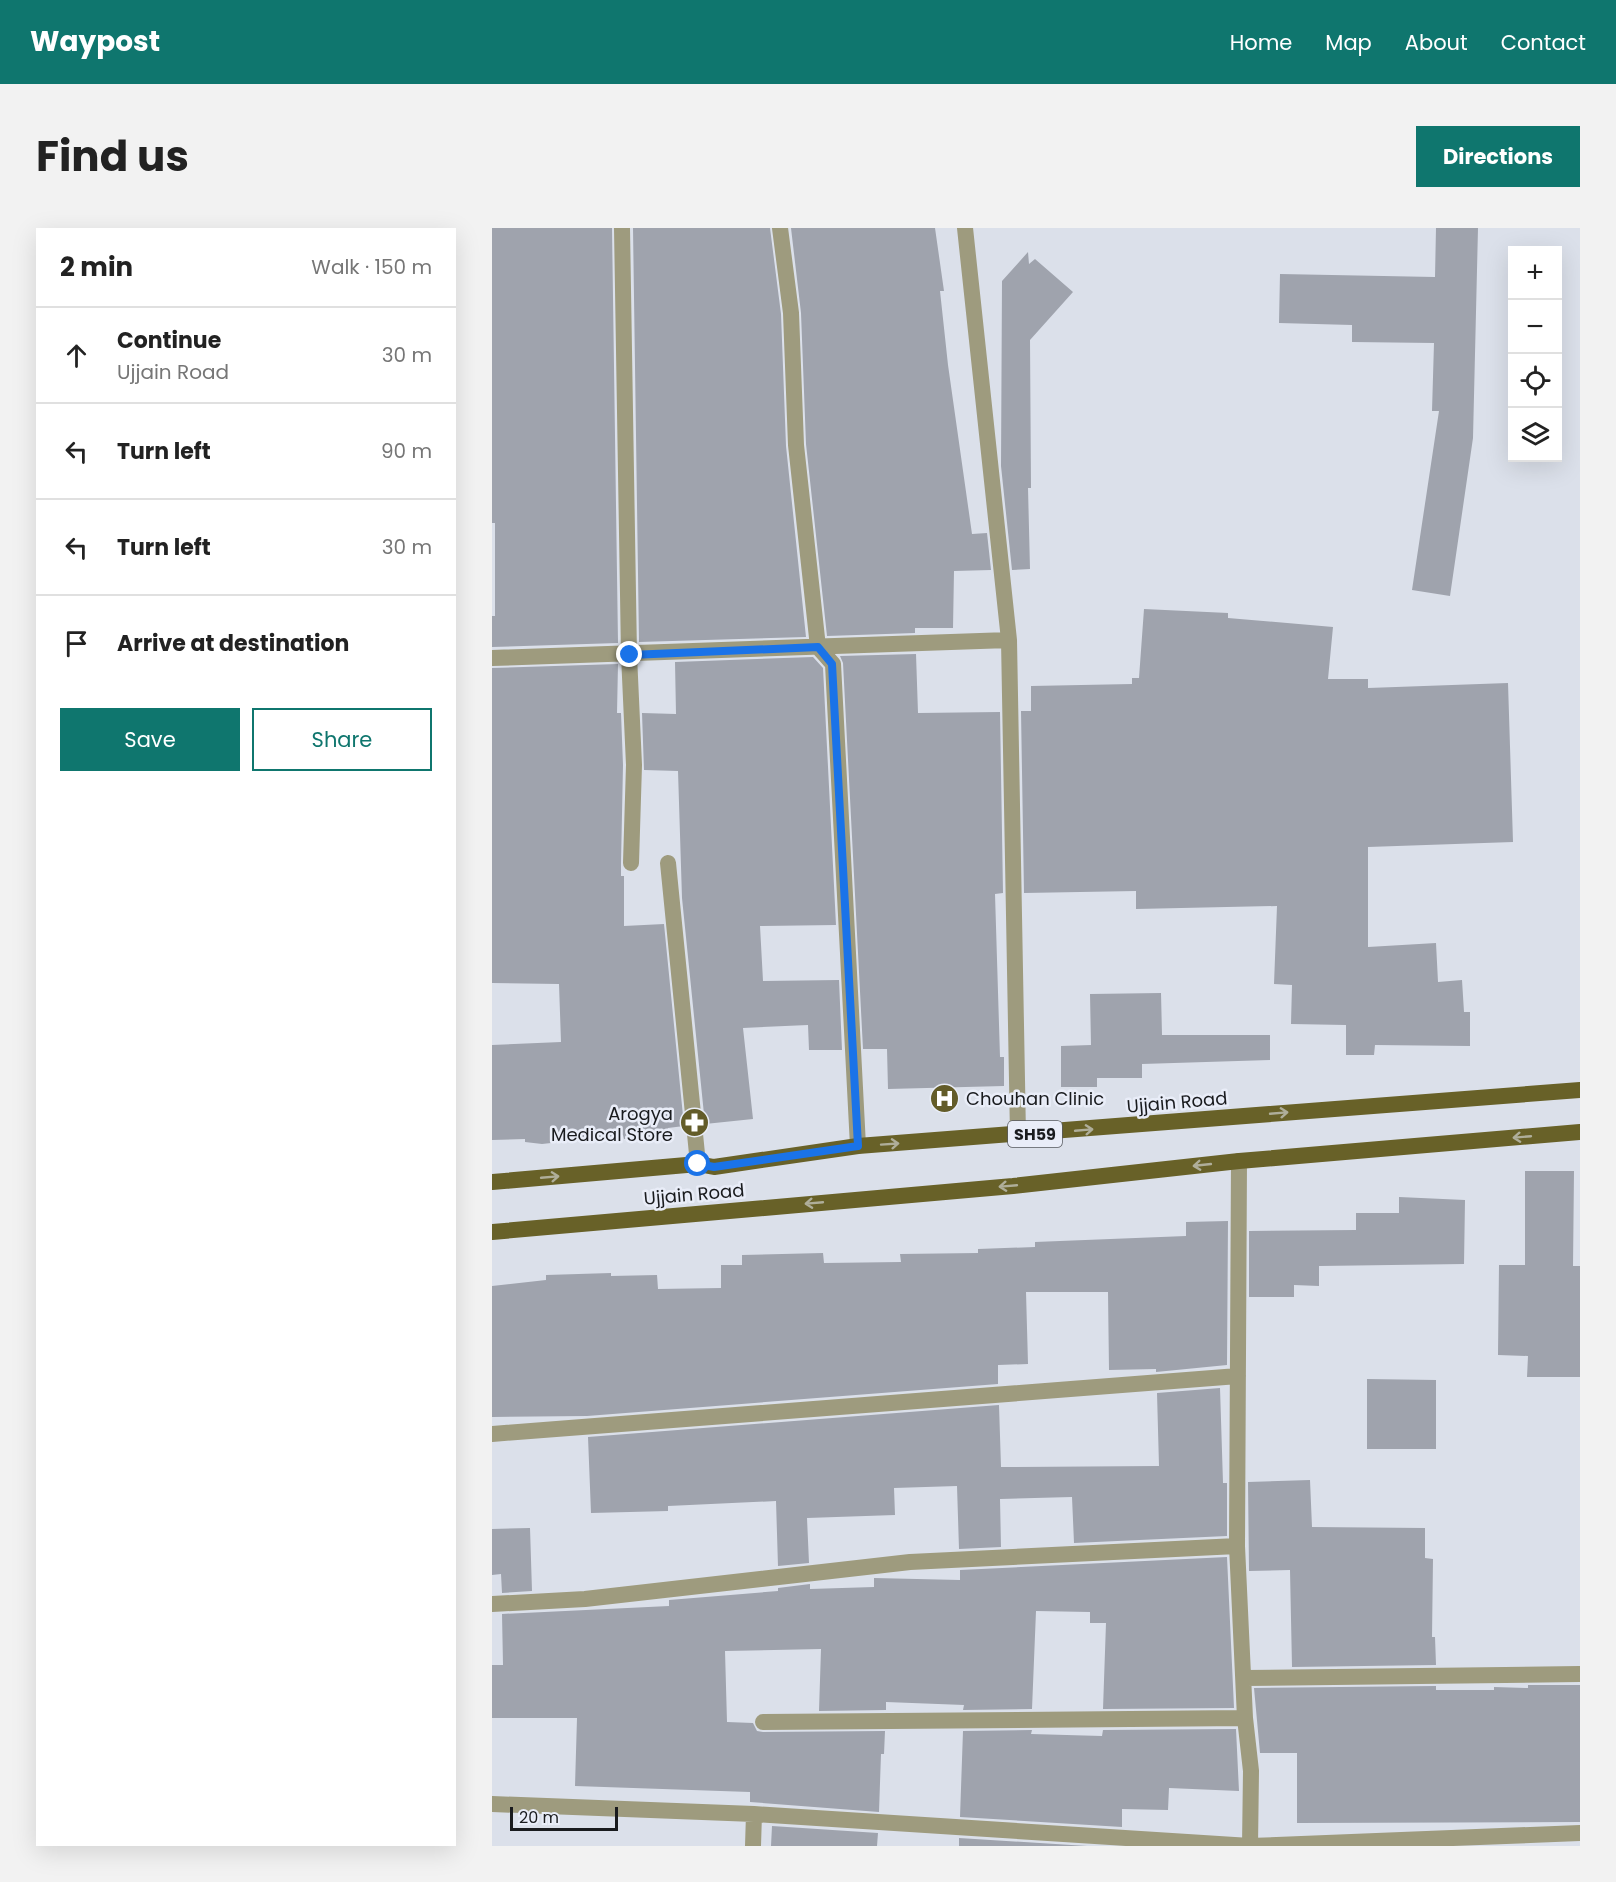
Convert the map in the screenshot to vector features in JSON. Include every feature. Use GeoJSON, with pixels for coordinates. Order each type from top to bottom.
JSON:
{"type":"FeatureCollection","features":[{"type":"Feature","properties":{"kind":"main road","name":"Ujjain Road"},"geometry":{"type":"LineString","coordinates":[[492,1182],[698,1164],[714,1167],[858,1146],[1580,1090]]}},
{"type":"Feature","properties":{"kind":"main road","name":"Ujjain Road"},"geometry":{"type":"LineString","coordinates":[[492,1232],[1013,1186],[1239,1161],[1580,1132]]}},
{"type":"Feature","properties":{"kind":"street"},"geometry":{"type":"LineString","coordinates":[[622,228],[634,765],[631,863]]}},
{"type":"Feature","properties":{"kind":"street"},"geometry":{"type":"LineString","coordinates":[[780,228],[791,313],[796,445],[818,647],[832,664],[858,1146]]}},
{"type":"Feature","properties":{"kind":"street"},"geometry":{"type":"LineString","coordinates":[[965,228],[1009,640],[1018,1135]]}},
{"type":"Feature","properties":{"kind":"street"},"geometry":{"type":"LineString","coordinates":[[492,658],[630,655],[1009,640]]}},
{"type":"Feature","properties":{"kind":"street"},"geometry":{"type":"LineString","coordinates":[[668,863],[698,1164]]}},
{"type":"Feature","properties":{"kind":"street"},"geometry":{"type":"LineString","coordinates":[[1239,1161],[1236,1546],[1245,1678],[1245,1718],[1251,1771],[1250,1846]]}},
{"type":"Feature","properties":{"kind":"street"},"geometry":{"type":"LineString","coordinates":[[492,1434],[1238,1376]]}},
{"type":"Feature","properties":{"kind":"street"},"geometry":{"type":"LineString","coordinates":[[492,1604],[585,1599],[910,1562],[1236,1546]]}},
{"type":"Feature","properties":{"kind":"street"},"geometry":{"type":"LineString","coordinates":[[1245,1678],[1580,1674]]}},
{"type":"Feature","properties":{"kind":"street"},"geometry":{"type":"LineString","coordinates":[[763,1722],[1245,1718]]}},
{"type":"Feature","properties":{"kind":"street"},"geometry":{"type":"LineString","coordinates":[[492,1804],[754,1814],[1250,1846],[1580,1833]]}},
{"type":"Feature","properties":{"kind":"street"},"geometry":{"type":"LineString","coordinates":[[753,1846],[754,1814]]}},
{"type":"Feature","properties":{"kind":"building"},"geometry":{"type":"Polygon","coordinates":[[[492,228],[612,228],[618,643],[492,647],[492,616],[495,616],[495,523],[492,523],[492,228]]]}},
{"type":"Feature","properties":{"kind":"building"},"geometry":{"type":"Polygon","coordinates":[[[633,228],[770,228],[781,314],[786,446],[806,637],[639,642],[633,228]]]}},
{"type":"Feature","properties":{"kind":"building"},"geometry":{"type":"Polygon","coordinates":[[[791,228],[935,228],[944,291],[940,291],[948,365],[972,534],[987,533],[991,570],[954,571],[953,628],[915,628],[915,633],[827,636],[806,444],[801,313],[791,228]]]}},
{"type":"Feature","properties":{"kind":"building"},"geometry":{"type":"Polygon","coordinates":[[[1436,228],[1478,228],[1473,438],[1450,596],[1412,590],[1439,411],[1432,411],[1434,343],[1352,342],[1352,325],[1279,323],[1280,274],[1435,277],[1436,228]]]}},
{"type":"Feature","properties":{"kind":"building"},"geometry":{"type":"Polygon","coordinates":[[[1028,252],[1029,264],[1035,259],[1073,292],[1030,340],[1031,488],[1028,488],[1030,569],[1012,570],[1001,466],[1002,281],[1028,252]]]}},
{"type":"Feature","properties":{"kind":"building"},"geometry":{"type":"Polygon","coordinates":[[[1144,609],[1228,613],[1228,618],[1333,627],[1328,679],[1368,679],[1368,688],[1508,683],[1513,842],[1368,847],[1368,947],[1436,943],[1438,982],[1462,980],[1464,1012],[1470,1012],[1470,1046],[1375,1045],[1374,1055],[1346,1055],[1346,1025],[1291,1024],[1292,985],[1274,984],[1277,906],[1136,909],[1136,891],[1024,893],[1021,711],[1031,711],[1031,686],[1132,684],[1132,678],[1139,678],[1144,609]]]}},
{"type":"Feature","properties":{"kind":"building"},"geometry":{"type":"Polygon","coordinates":[[[916,654],[918,713],[1000,712],[1003,893],[995,894],[1000,1057],[1004,1057],[1004,1086],[888,1089],[887,1049],[863,1049],[843,663],[840,656],[916,654]]]}},
{"type":"Feature","properties":{"kind":"building"},"geometry":{"type":"Polygon","coordinates":[[[813,657],[823,668],[836,925],[760,926],[763,981],[839,980],[842,1050],[809,1050],[808,1025],[743,1028],[753,1119],[705,1124],[682,898],[678,771],[644,770],[642,713],[676,714],[675,662],[813,657]]]}},
{"type":"Feature","properties":{"kind":"building"},"geometry":{"type":"Polygon","coordinates":[[[618,664],[617,713],[621,713],[623,765],[621,876],[624,876],[624,926],[664,924],[684,1126],[668,1128],[668,1135],[624,1139],[623,1135],[542,1144],[525,1142],[525,1139],[492,1140],[492,1045],[561,1042],[559,984],[492,983],[492,668],[618,664]]]}},
{"type":"Feature","properties":{"kind":"building"},"geometry":{"type":"Polygon","coordinates":[[[1161,993],[1162,1035],[1270,1035],[1270,1060],[1142,1064],[1142,1078],[1097,1078],[1097,1087],[1061,1087],[1061,1046],[1091,1045],[1090,994],[1161,993]]]}},
{"type":"Feature","properties":{"kind":"building"},"geometry":{"type":"Polygon","coordinates":[[[1525,1171],[1574,1171],[1573,1266],[1580,1266],[1580,1377],[1527,1377],[1528,1356],[1498,1355],[1499,1265],[1525,1265],[1525,1171]]]}},
{"type":"Feature","properties":{"kind":"building"},"geometry":{"type":"Polygon","coordinates":[[[1399,1197],[1465,1200],[1464,1264],[1319,1266],[1319,1286],[1294,1285],[1294,1297],[1249,1297],[1249,1231],[1356,1230],[1356,1213],[1399,1213],[1399,1197]]]}},
{"type":"Feature","properties":{"kind":"building"},"geometry":{"type":"Polygon","coordinates":[[[1228,1221],[1227,1365],[1156,1372],[1156,1369],[1109,1370],[1108,1292],[1026,1292],[1028,1364],[998,1365],[998,1384],[587,1416],[492,1417],[492,1286],[546,1280],[546,1275],[611,1273],[611,1276],[657,1275],[658,1289],[721,1288],[721,1265],[742,1265],[742,1255],[823,1253],[824,1263],[901,1262],[900,1254],[978,1253],[978,1249],[1035,1247],[1035,1242],[1186,1236],[1186,1222],[1228,1221]]]}},
{"type":"Feature","properties":{"kind":"building"},"geometry":{"type":"Polygon","coordinates":[[[1367,1379],[1436,1380],[1436,1449],[1367,1449],[1367,1379]]]}},
{"type":"Feature","properties":{"kind":"building"},"geometry":{"type":"Polygon","coordinates":[[[1220,1388],[1223,1483],[1227,1483],[1227,1536],[1074,1543],[1072,1497],[1000,1499],[1001,1547],[959,1549],[957,1486],[894,1488],[895,1515],[807,1518],[809,1563],[778,1566],[776,1501],[668,1506],[668,1511],[591,1513],[588,1437],[999,1405],[1001,1467],[1159,1466],[1157,1393],[1220,1388]]]}},
{"type":"Feature","properties":{"kind":"building"},"geometry":{"type":"Polygon","coordinates":[[[1310,1480],[1312,1527],[1425,1528],[1425,1558],[1433,1559],[1432,1637],[1435,1637],[1436,1665],[1292,1667],[1290,1570],[1249,1571],[1248,1482],[1310,1480]]]}},
{"type":"Feature","properties":{"kind":"building"},"geometry":{"type":"Polygon","coordinates":[[[530,1528],[532,1591],[502,1593],[501,1574],[492,1575],[492,1529],[530,1528]]]}},
{"type":"Feature","properties":{"kind":"building"},"geometry":{"type":"Polygon","coordinates":[[[1227,1557],[1234,1708],[1103,1709],[1106,1623],[1090,1623],[1090,1612],[1036,1611],[1032,1709],[963,1710],[964,1705],[886,1702],[886,1710],[819,1711],[821,1649],[725,1651],[727,1722],[753,1723],[757,1731],[763,1732],[885,1731],[884,1754],[881,1754],[879,1812],[750,1802],[750,1792],[575,1786],[577,1718],[492,1718],[492,1665],[503,1665],[502,1614],[669,1606],[669,1600],[778,1591],[778,1588],[810,1584],[810,1589],[874,1587],[874,1578],[960,1580],[960,1570],[1227,1557]]]}},
{"type":"Feature","properties":{"kind":"building"},"geometry":{"type":"Polygon","coordinates":[[[1528,1685],[1580,1685],[1580,1822],[1297,1823],[1297,1753],[1260,1753],[1254,1688],[1436,1686],[1436,1690],[1494,1690],[1494,1687],[1528,1688],[1528,1685]]]}},
{"type":"Feature","properties":{"kind":"building"},"geometry":{"type":"Polygon","coordinates":[[[1236,1729],[1239,1791],[1169,1788],[1168,1810],[1122,1809],[1122,1827],[960,1817],[963,1731],[1032,1730],[1031,1734],[1102,1736],[1103,1730],[1236,1729]]]}},
{"type":"Feature","properties":{"kind":"building"},"geometry":{"type":"Polygon","coordinates":[[[772,1826],[878,1833],[877,1846],[771,1846],[772,1826]]]}},
{"type":"Feature","properties":{"kind":"building"},"geometry":{"type":"Polygon","coordinates":[[[959,1838],[1087,1846],[959,1846],[959,1838]]]}},
{"type":"Feature","properties":{"kind":"place","name":"Chouhan Clinic"},"geometry":{"type":"Point","coordinates":[945,1098]}},
{"type":"Feature","properties":{"kind":"place","name":"Arogya Medical Store"},"geometry":{"type":"Point","coordinates":[694,1123]}},
{"type":"Feature","properties":{"kind":"route"},"geometry":{"type":"LineString","coordinates":[[630,655],[818,647],[832,664],[858,1146],[714,1167],[698,1164]]}}]}
